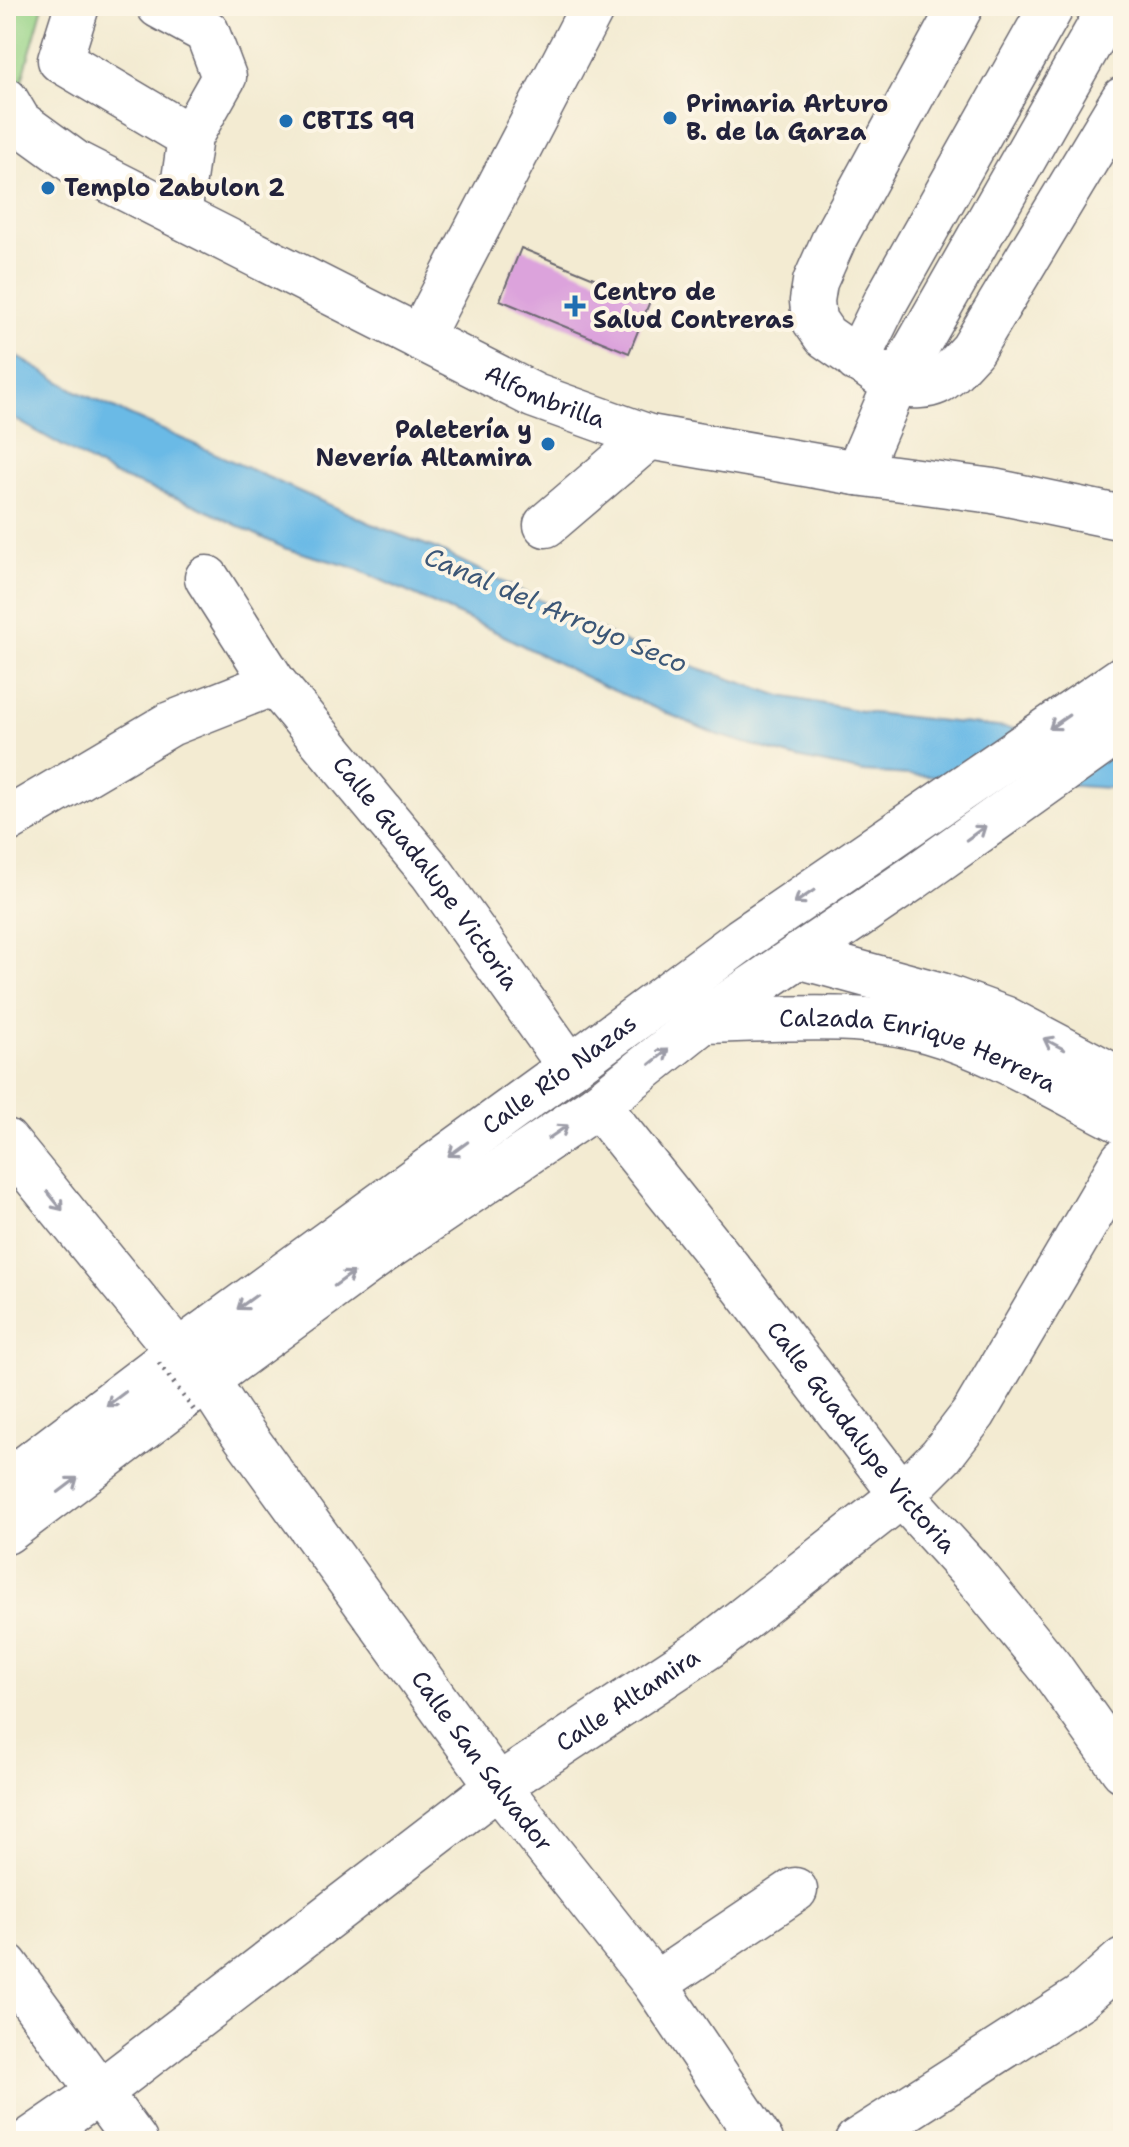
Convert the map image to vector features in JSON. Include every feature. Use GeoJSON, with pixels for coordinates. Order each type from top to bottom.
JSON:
{"type":"FeatureCollection","features":[{"type":"Feature","properties":{"kind":"street"},"geometry":{"type":"LineString","coordinates":[[77,6],[60,60],[190,137]]}},
{"type":"Feature","properties":{"kind":"street"},"geometry":{"type":"LineString","coordinates":[[159,6],[207,32],[224,77],[190,137],[179,215]]}},
{"type":"Feature","properties":{"kind":"street"},"geometry":{"type":"LineString","coordinates":[[420,338],[593,6]]}},
{"type":"Feature","properties":{"kind":"street"},"geometry":{"type":"LineString","coordinates":[[961,6],[835,237],[815,282],[812,301],[814,320],[825,336],[895,385],[921,388],[946,378],[972,350],[1123,99]]}},
{"type":"Feature","properties":{"kind":"street"},"geometry":{"type":"LineString","coordinates":[[857,360],[886,301],[1052,6]]}},
{"type":"Feature","properties":{"kind":"street"},"geometry":{"type":"LineString","coordinates":[[857,473],[895,385],[1111,6]]}},
{"type":"Feature","properties":{"kind":"street","name":"Alfombrilla"},"geometry":{"type":"LineString","coordinates":[[10,119],[77,164],[535,396],[649,437],[857,473],[993,491],[1123,518]]}},
{"type":"Feature","properties":{"kind":"street"},"geometry":{"type":"LineString","coordinates":[[546,525],[649,437]]}},
{"type":"Feature","properties":{"kind":"street","name":"Calle Guadalupe Victoria"},"geometry":{"type":"LineString","coordinates":[[207,578],[274,683],[432,873],[570,1067]]}},
{"type":"Feature","properties":{"kind":"street","name":"Calle Río Nazas"},"geometry":{"type":"LineString","coordinates":[[6,1532],[186,1378],[570,1067],[741,940],[1123,678]]}},
{"type":"Feature","properties":{"kind":"street"},"geometry":{"type":"LineString","coordinates":[[6,821],[170,724],[274,683]]}},
{"type":"Feature","properties":{"kind":"street","name":"Calle Río Nazas"},"geometry":{"type":"LineString","coordinates":[[6,1483],[186,1378],[380,1253],[598,1105],[703,1021],[913,878],[1123,728]]}},
{"type":"Feature","properties":{"kind":"street","name":"Calzada Enrique Herrera"},"geometry":{"type":"LineString","coordinates":[[798,956],[941,995],[1004,1018],[1123,1081]]}},
{"type":"Feature","properties":{"kind":"street","name":"Calzada Enrique Herrera"},"geometry":{"type":"LineString","coordinates":[[703,1021],[859,1020],[929,1031],[989,1054],[1123,1122]]}},
{"type":"Feature","properties":{"kind":"street","name":"Calle Guadalupe Victoria"},"geometry":{"type":"LineString","coordinates":[[598,1105],[742,1285],[902,1495],[979,1580],[1050,1667],[1123,1770]]}},
{"type":"Feature","properties":{"kind":"street","name":"Calle San Salvador"},"geometry":{"type":"LineString","coordinates":[[6,1141],[186,1378],[231,1417],[498,1786],[655,1984],[761,2141]]}},
{"type":"Feature","properties":{"kind":"street","name":"Calle Altamira"},"geometry":{"type":"LineString","coordinates":[[29,2141],[100,2092],[498,1786],[708,1647],[902,1495],[941,1456],[974,1413],[1123,1160]]}},
{"type":"Feature","properties":{"kind":"street"},"geometry":{"type":"LineString","coordinates":[[655,1984],[795,1890]]}},
{"type":"Feature","properties":{"kind":"street"},"geometry":{"type":"LineString","coordinates":[[857,2141],[1080,1998],[1123,1960]]}},
{"type":"Feature","properties":{"kind":"street"},"geometry":{"type":"LineString","coordinates":[[6,1965],[135,2141]]}},
{"type":"Feature","properties":{"kind":"green space"},"geometry":{"type":"Polygon","coordinates":[[[6,6],[43,6],[19,91],[6,65],[6,6]]]}},
{"type":"Feature","properties":{"kind":"water","name":"Canal del Arroyo Seco"},"geometry":{"type":"Polygon","coordinates":[[[6,350],[78,392],[381,528],[437,549],[630,645],[781,696],[872,713],[1123,741],[1123,789],[864,772],[797,758],[718,735],[603,686],[492,630],[352,567],[284,548],[195,505],[114,475],[6,414],[6,350]]]}},
{"type":"Feature","properties":{"kind":"building"},"geometry":{"type":"Polygon","coordinates":[[[521,248],[650,301],[629,353],[500,300],[521,248]]]}},
{"type":"Feature","properties":{"kind":"place","name":"Primaria Arturo B. de la Garza"},"geometry":{"type":"Point","coordinates":[670,118]}},
{"type":"Feature","properties":{"kind":"place","name":"CBTIS 99"},"geometry":{"type":"Point","coordinates":[286,121]}},
{"type":"Feature","properties":{"kind":"place","name":"Templo Zabulon 2"},"geometry":{"type":"Point","coordinates":[48,188]}},
{"type":"Feature","properties":{"kind":"place","name":"Centro de Salud Contreras"},"geometry":{"type":"Point","coordinates":[575,306]}},
{"type":"Feature","properties":{"kind":"place","name":"Paletería y Nevería Altamira"},"geometry":{"type":"Point","coordinates":[548,444]}}]}
